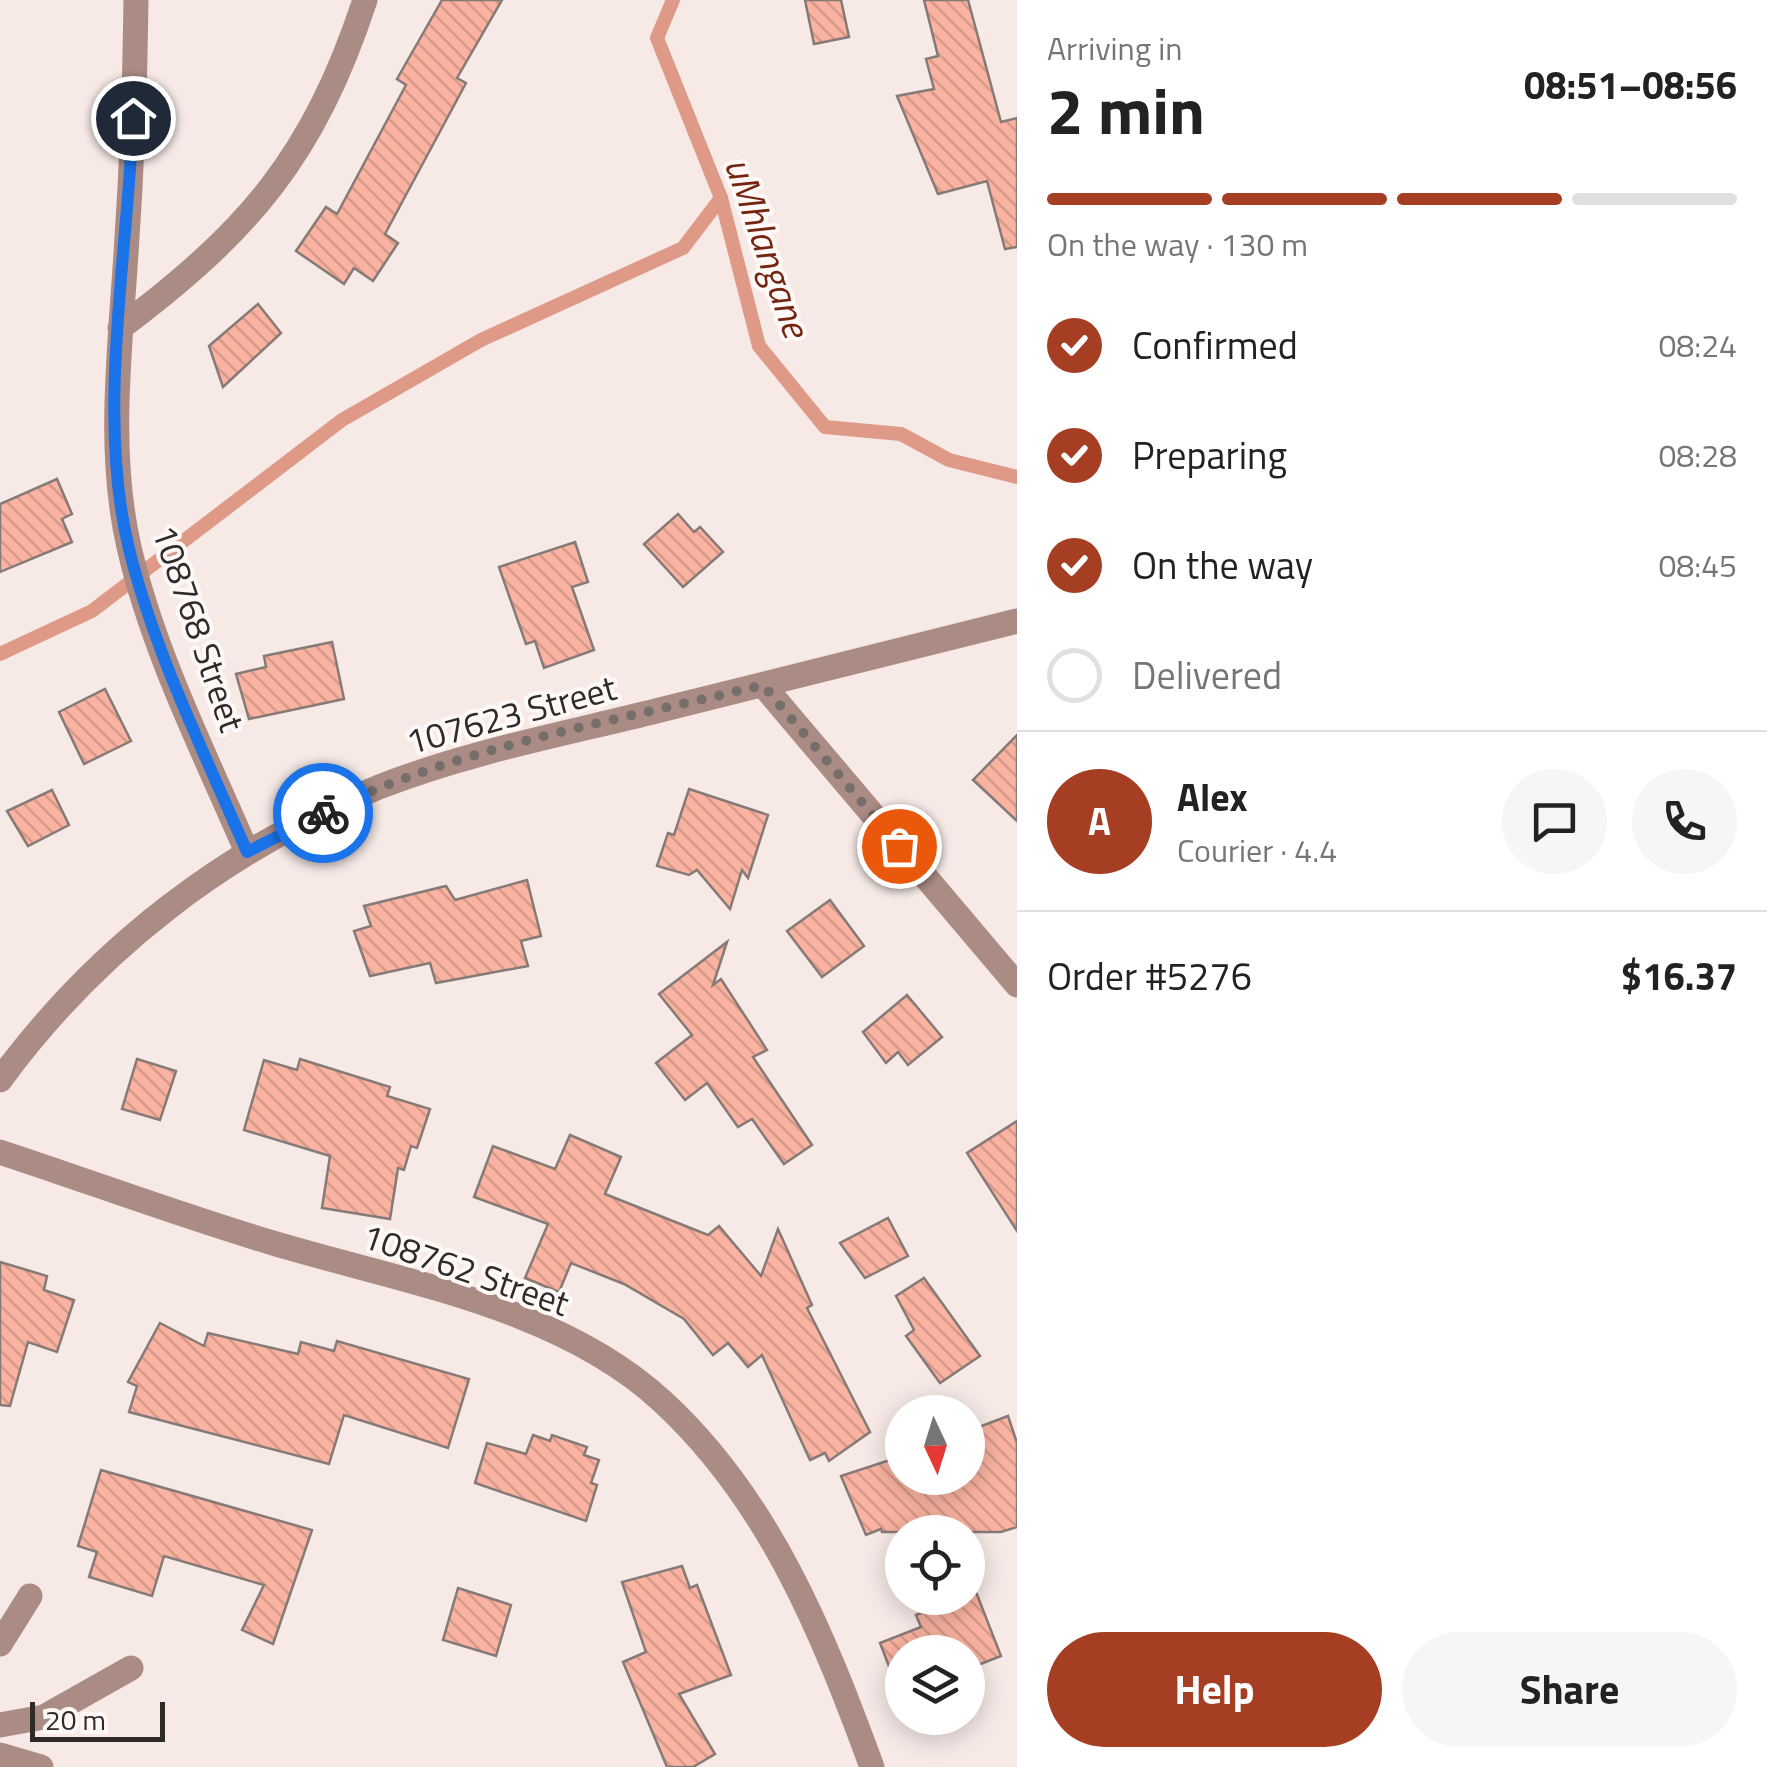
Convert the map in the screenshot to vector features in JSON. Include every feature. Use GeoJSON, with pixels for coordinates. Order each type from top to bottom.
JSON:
{"type":"FeatureCollection","features":[{"type":"Feature","properties":{"kind":"street","name":"108768 Street"},"geometry":{"type":"LineString","coordinates":[[136,0],[118,441],[129,548],[149,616],[247,852]]}},
{"type":"Feature","properties":{"kind":"street"},"geometry":{"type":"LineString","coordinates":[[120,328],[204,263],[258,209],[317,114],[348,50],[365,0]]}},
{"type":"Feature","properties":{"kind":"street","name":"107623 Street"},"geometry":{"type":"LineString","coordinates":[[0,1080],[64,999],[120,947],[247,852],[346,801],[426,771],[1017,621]]}},
{"type":"Feature","properties":{"kind":"street"},"geometry":{"type":"LineString","coordinates":[[763,685],[1017,986]]}},
{"type":"Feature","properties":{"kind":"street","name":"108762 Street"},"geometry":{"type":"LineString","coordinates":[[0,1152],[267,1242],[504,1313],[616,1365],[662,1401],[706,1445],[778,1548],[829,1654],[872,1767]]}},
{"type":"Feature","properties":{"kind":"street"},"geometry":{"type":"LineString","coordinates":[[0,1644],[30,1596]]}},
{"type":"Feature","properties":{"kind":"street"},"geometry":{"type":"LineString","coordinates":[[0,1725],[44,1716],[131,1668]]}},
{"type":"Feature","properties":{"kind":"street"},"geometry":{"type":"LineString","coordinates":[[0,1755],[41,1767]]}},
{"type":"Feature","properties":{"kind":"building"},"geometry":{"type":"Polygon","coordinates":[[[442,0],[502,0],[457,78],[466,83],[385,234],[398,243],[373,281],[354,268],[344,284],[296,251],[326,207],[337,214],[406,85],[397,79],[442,0]]]}},
{"type":"Feature","properties":{"kind":"building"},"geometry":{"type":"Polygon","coordinates":[[[805,0],[841,0],[849,37],[814,44],[805,0]]]}},
{"type":"Feature","properties":{"kind":"building"},"geometry":{"type":"Polygon","coordinates":[[[924,0],[968,0],[1001,122],[1017,118],[1017,247],[1005,249],[987,181],[938,194],[897,96],[934,89],[926,59],[938,56],[924,0]]]}},
{"type":"Feature","properties":{"kind":"building"},"geometry":{"type":"Polygon","coordinates":[[[258,304],[281,333],[223,387],[209,346],[258,304]]]}},
{"type":"Feature","properties":{"kind":"building"},"geometry":{"type":"Polygon","coordinates":[[[57,479],[72,514],[62,519],[72,542],[0,572],[0,504],[57,479]]]}},
{"type":"Feature","properties":{"kind":"building"},"geometry":{"type":"Polygon","coordinates":[[[678,514],[694,532],[700,527],[723,552],[683,587],[644,544],[678,514]]]}},
{"type":"Feature","properties":{"kind":"building"},"geometry":{"type":"Polygon","coordinates":[[[575,542],[588,582],[572,587],[594,650],[544,668],[535,641],[526,644],[499,567],[575,542]]]}},
{"type":"Feature","properties":{"kind":"building"},"geometry":{"type":"Polygon","coordinates":[[[332,642],[344,699],[249,719],[236,674],[266,667],[264,656],[332,642]]]}},
{"type":"Feature","properties":{"kind":"building"},"geometry":{"type":"Polygon","coordinates":[[[105,689],[131,741],[84,764],[59,712],[105,689]]]}},
{"type":"Feature","properties":{"kind":"building"},"geometry":{"type":"Polygon","coordinates":[[[1017,735],[1017,821],[973,780],[1017,735]]]}},
{"type":"Feature","properties":{"kind":"building"},"geometry":{"type":"Polygon","coordinates":[[[689,789],[768,815],[748,878],[742,870],[730,909],[697,870],[689,875],[657,866],[668,833],[674,835],[689,789]]]}},
{"type":"Feature","properties":{"kind":"building"},"geometry":{"type":"Polygon","coordinates":[[[52,790],[69,825],[28,846],[7,811],[52,790]]]}},
{"type":"Feature","properties":{"kind":"building"},"geometry":{"type":"Polygon","coordinates":[[[527,880],[541,936],[521,941],[528,966],[436,983],[430,963],[370,976],[354,931],[371,926],[364,906],[446,886],[455,900],[527,880]]]}},
{"type":"Feature","properties":{"kind":"building"},"geometry":{"type":"Polygon","coordinates":[[[830,900],[864,946],[822,977],[787,931],[830,900]]]}},
{"type":"Feature","properties":{"kind":"building"},"geometry":{"type":"Polygon","coordinates":[[[727,942],[713,985],[721,979],[767,1050],[753,1057],[812,1145],[784,1164],[752,1119],[738,1127],[707,1083],[685,1100],[656,1063],[692,1035],[659,994],[727,942]]]}},
{"type":"Feature","properties":{"kind":"building"},"geometry":{"type":"Polygon","coordinates":[[[907,995],[942,1037],[908,1065],[898,1052],[886,1063],[863,1032],[907,995]]]}},
{"type":"Feature","properties":{"kind":"building"},"geometry":{"type":"Polygon","coordinates":[[[137,1059],[176,1071],[160,1120],[122,1109],[137,1059]]]}},
{"type":"Feature","properties":{"kind":"building"},"geometry":{"type":"Polygon","coordinates":[[[300,1059],[390,1087],[387,1096],[430,1109],[417,1148],[411,1146],[404,1170],[398,1168],[390,1219],[322,1208],[330,1156],[244,1130],[264,1060],[297,1070],[300,1059]]]}},
{"type":"Feature","properties":{"kind":"building"},"geometry":{"type":"Polygon","coordinates":[[[1017,1121],[1017,1231],[967,1153],[1017,1121]]]}},
{"type":"Feature","properties":{"kind":"building"},"geometry":{"type":"Polygon","coordinates":[[[570,1135],[621,1157],[605,1194],[708,1235],[719,1226],[761,1276],[778,1229],[812,1305],[807,1308],[870,1432],[829,1461],[825,1453],[810,1460],[762,1355],[748,1367],[728,1343],[713,1355],[684,1319],[624,1284],[571,1263],[559,1292],[525,1278],[548,1224],[474,1197],[493,1146],[555,1169],[570,1135]]]}},
{"type":"Feature","properties":{"kind":"building"},"geometry":{"type":"Polygon","coordinates":[[[888,1218],[908,1256],[865,1278],[840,1243],[888,1218]]]}},
{"type":"Feature","properties":{"kind":"building"},"geometry":{"type":"Polygon","coordinates":[[[0,1262],[47,1276],[44,1290],[74,1300],[57,1352],[28,1342],[10,1406],[0,1405],[0,1262]]]}},
{"type":"Feature","properties":{"kind":"building"},"geometry":{"type":"Polygon","coordinates":[[[924,1278],[980,1356],[940,1383],[906,1336],[914,1330],[896,1296],[924,1278]]]}},
{"type":"Feature","properties":{"kind":"building"},"geometry":{"type":"Polygon","coordinates":[[[160,1323],[204,1346],[208,1333],[298,1354],[301,1342],[334,1351],[337,1341],[469,1379],[448,1448],[344,1415],[329,1464],[129,1412],[137,1386],[128,1382],[160,1323]]]}},
{"type":"Feature","properties":{"kind":"building"},"geometry":{"type":"Polygon","coordinates":[[[1008,1416],[1017,1443],[1017,1527],[985,1532],[985,1515],[885,1515],[885,1532],[881,1529],[866,1535],[841,1476],[885,1462],[885,1495],[985,1495],[985,1425],[1008,1416]]]}},
{"type":"Feature","properties":{"kind":"building"},"geometry":{"type":"Polygon","coordinates":[[[533,1435],[550,1441],[552,1435],[587,1447],[584,1455],[599,1460],[591,1483],[597,1485],[586,1521],[475,1483],[487,1443],[526,1454],[533,1435]]]}},
{"type":"Feature","properties":{"kind":"building"},"geometry":{"type":"Polygon","coordinates":[[[101,1470],[312,1530],[273,1644],[242,1630],[264,1585],[164,1556],[152,1596],[89,1577],[97,1552],[78,1546],[101,1470]]]}},
{"type":"Feature","properties":{"kind":"building"},"geometry":{"type":"Polygon","coordinates":[[[682,1566],[690,1588],[697,1585],[731,1675],[679,1694],[715,1754],[693,1767],[667,1767],[623,1662],[646,1652],[622,1582],[682,1566]]]}},
{"type":"Feature","properties":{"kind":"building"},"geometry":{"type":"Polygon","coordinates":[[[458,1588],[511,1605],[496,1656],[443,1640],[458,1588]]]}},
{"type":"Feature","properties":{"kind":"building"},"geometry":{"type":"Polygon","coordinates":[[[916,1615],[985,1615],[1001,1656],[985,1662],[985,1635],[900,1635],[921,1627],[916,1615]]]}},
{"type":"Feature","properties":{"kind":"waterway","name":"uMhlangane"},"geometry":{"type":"LineString","coordinates":[[673,0],[657,38],[721,198],[759,346],[825,427],[901,434],[949,460],[1017,477]]}},
{"type":"Feature","properties":{"kind":"waterway"},"geometry":{"type":"LineString","coordinates":[[0,654],[92,611],[342,420],[481,340],[683,248],[721,198]]}},
{"type":"Feature","properties":{"kind":"way so far"},"geometry":{"type":"LineString","coordinates":[[323,813],[382,786],[464,760],[763,685],[899,846]]}},
{"type":"Feature","properties":{"kind":"route"},"geometry":{"type":"LineString","coordinates":[[133,118],[117,369],[119,468],[129,548],[149,616],[247,852],[323,813]]}}]}
